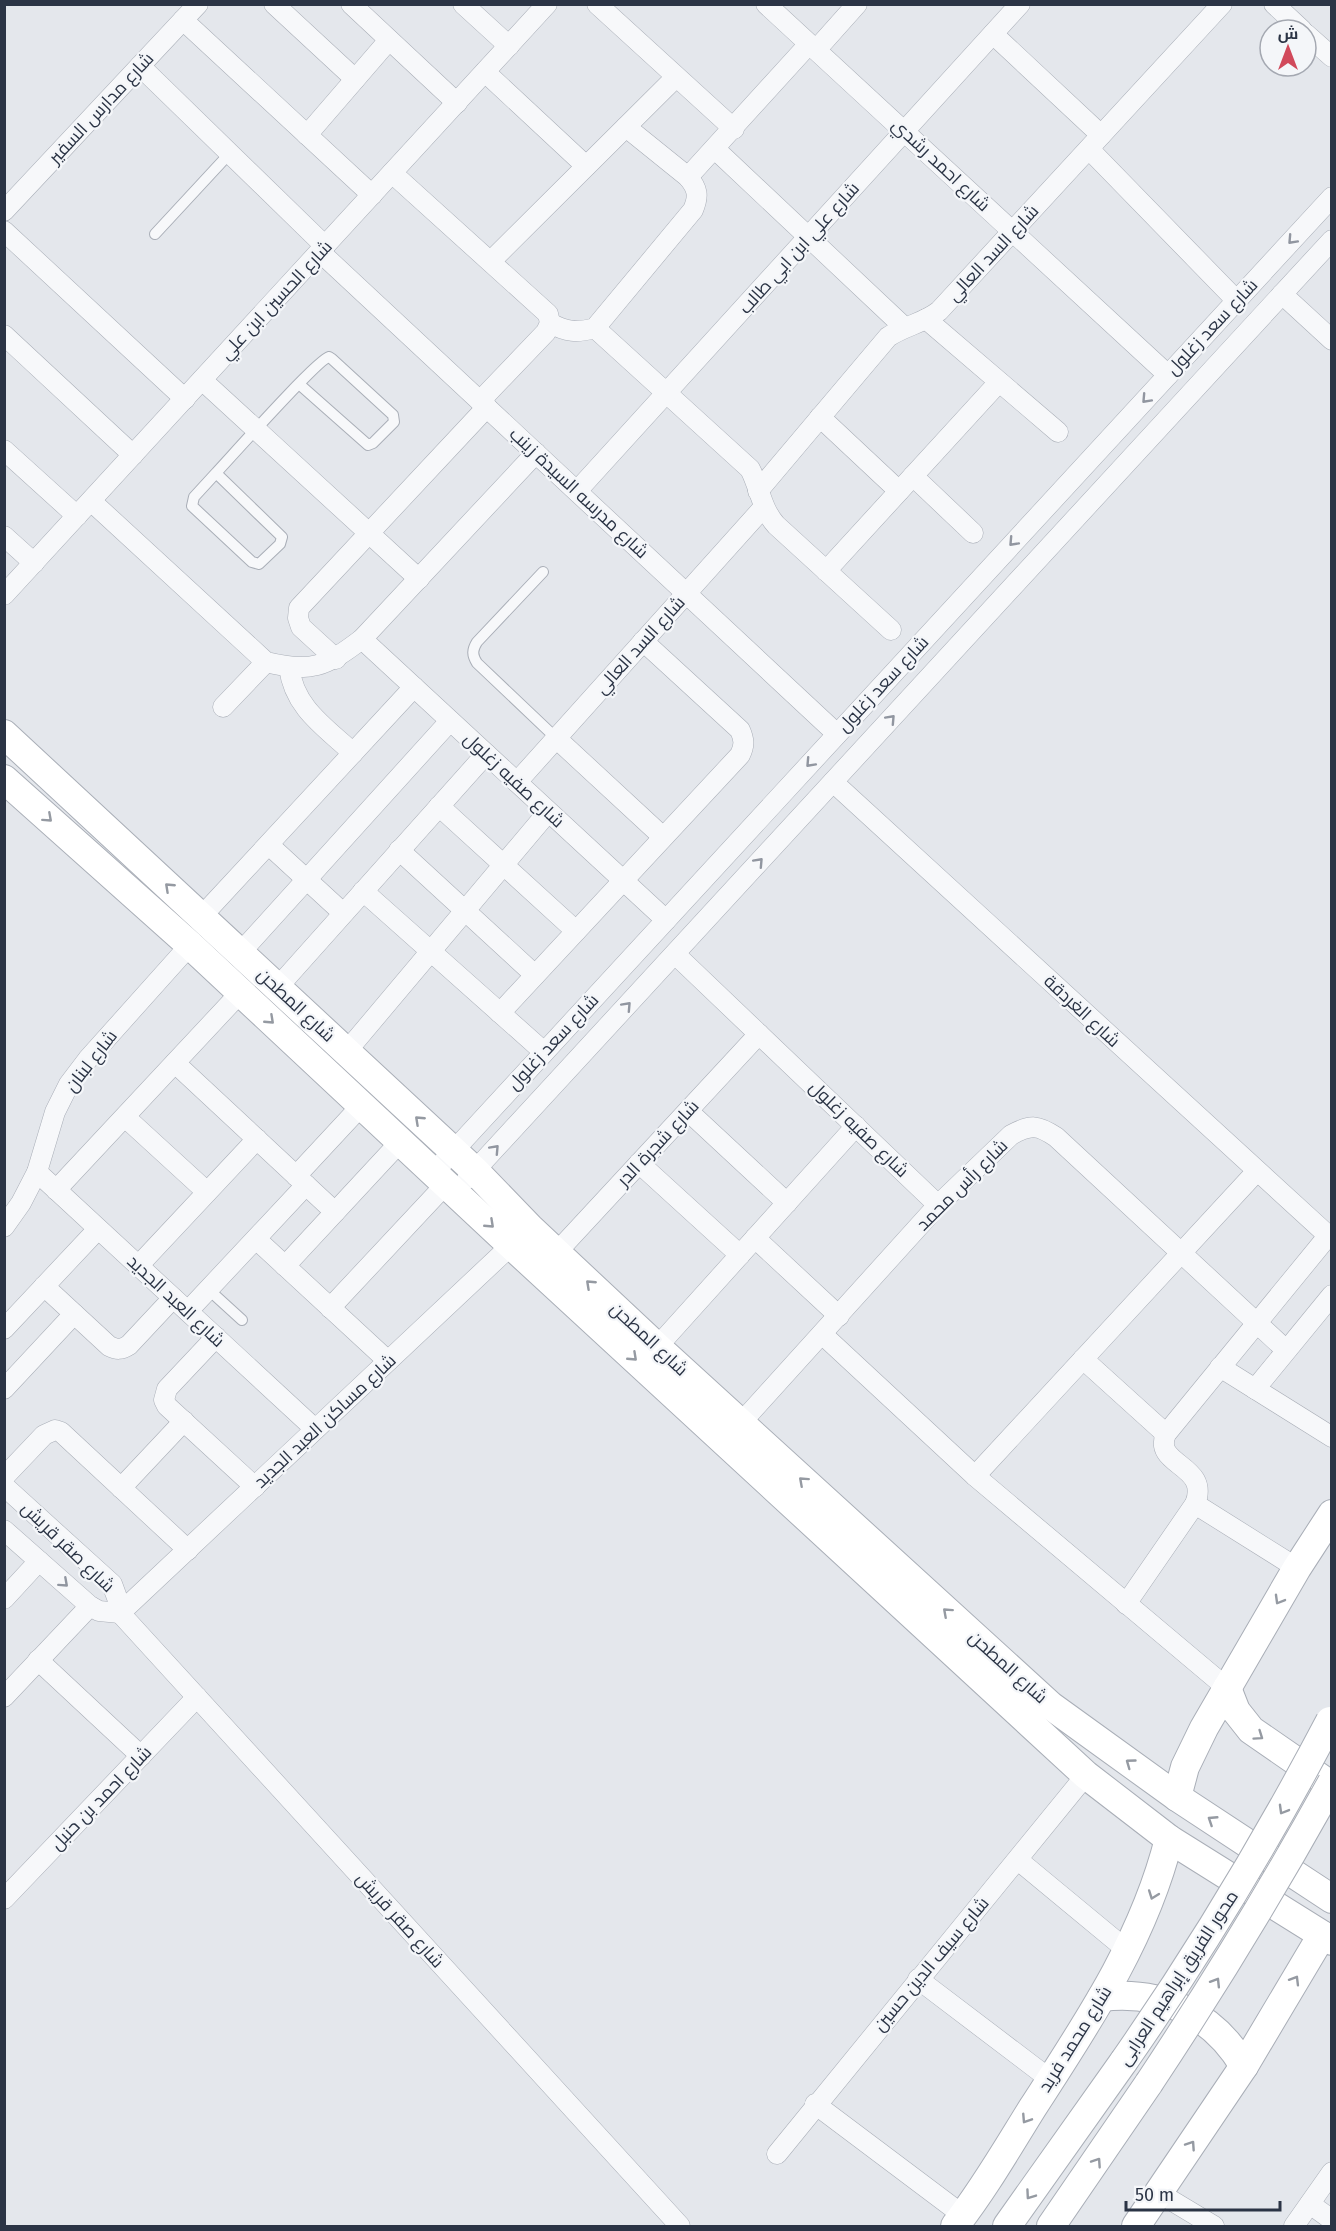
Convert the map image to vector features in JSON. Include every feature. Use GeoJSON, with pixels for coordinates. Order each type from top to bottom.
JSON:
{"type":"FeatureCollection","features":[{"type":"Feature","properties":{"kind":"street"},"geometry":{"type":"LineString","coordinates":[[351,4],[457,103]]}},
{"type":"Feature","properties":{"kind":"street"},"geometry":{"type":"LineString","coordinates":[[463,4],[509,46]]}},
{"type":"Feature","properties":{"kind":"street","name":"شارع الحسين ابن علي"},"geometry":{"type":"LineString","coordinates":[[4,595],[547,4]]}},
{"type":"Feature","properties":{"kind":"street"},"geometry":{"type":"LineString","coordinates":[[597,4],[734,129]]}},
{"type":"Feature","properties":{"kind":"street","name":"شارع احمد رشدي"},"geometry":{"type":"LineString","coordinates":[[766,4],[1168,375]]}},
{"type":"Feature","properties":{"kind":"street"},"geometry":{"type":"LineString","coordinates":[[688,177],[812,47],[857,4]]}},
{"type":"Feature","properties":{"kind":"street","name":"شارع علي ابن ابي طالب"},"geometry":{"type":"LineString","coordinates":[[577,491],[1020,4]]}},
{"type":"Feature","properties":{"kind":"street","name":"شارع السد العالي"},"geometry":{"type":"LineString","coordinates":[[517,782],[686,593],[760,499],[820,417],[888,337],[939,311],[1222,4]]}},
{"type":"Feature","properties":{"kind":"street"},"geometry":{"type":"LineString","coordinates":[[1274,4],[1289,18]]}},
{"type":"Feature","properties":{"kind":"street"},"geometry":{"type":"LineString","coordinates":[[286,8],[355,80]]}},
{"type":"Feature","properties":{"kind":"street"},"geometry":{"type":"LineString","coordinates":[[187,11],[307,135],[372,195]]}},
{"type":"Feature","properties":{"kind":"street","name":"شارع مدارس السفير"},"geometry":{"type":"LineString","coordinates":[[4,211],[140,66],[187,11]]}},
{"type":"Feature","properties":{"kind":"street"},"geometry":{"type":"LineString","coordinates":[[993,34],[1095,142],[1236,300]]}},
{"type":"Feature","properties":{"kind":"street"},"geometry":{"type":"LineString","coordinates":[[307,135],[389,40]]}},
{"type":"Feature","properties":{"kind":"street"},"geometry":{"type":"LineString","coordinates":[[1318,44],[1332,57]]}},
{"type":"Feature","properties":{"kind":"street","name":"شارع مدرسه السيدة زينب"},"geometry":{"type":"LineString","coordinates":[[140,66],[230,153],[323,249],[484,404],[837,734]]}},
{"type":"Feature","properties":{"kind":"street"},"geometry":{"type":"LineString","coordinates":[[485,72],[586,166]]}},
{"type":"Feature","properties":{"kind":"street"},"geometry":{"type":"LineString","coordinates":[[490,261],[676,77]]}},
{"type":"Feature","properties":{"kind":"street"},"geometry":{"type":"LineString","coordinates":[[550,323],[564,331],[579,332],[594,328],[693,210],[698,198],[696,187],[688,177],[626,127]]}},
{"type":"Feature","properties":{"kind":"street"},"geometry":{"type":"LineString","coordinates":[[715,149],[904,327]]}},
{"type":"Feature","properties":{"kind":"street"},"geometry":{"type":"LineString","coordinates":[[336,659],[301,627],[298,618],[299,608],[484,404],[546,332],[550,323],[543,307],[392,173]]}},
{"type":"Feature","properties":{"kind":"street","name":"شارع سعد زغلول"},"geometry":{"type":"LineString","coordinates":[[330,1308],[447,1175],[544,1052],[1332,197]]}},
{"type":"Feature","properties":{"kind":"street"},"geometry":{"type":"LineString","coordinates":[[4,231],[185,399]]}},
{"type":"Feature","properties":{"kind":"street","name":"شارع سعد زغلول"},"geometry":{"type":"LineString","coordinates":[[475,1171],[1332,240]]}},
{"type":"Feature","properties":{"kind":"street"},"geometry":{"type":"LineString","coordinates":[[1282,294],[1332,339]]}},
{"type":"Feature","properties":{"kind":"street"},"geometry":{"type":"LineString","coordinates":[[926,319],[1058,432]]}},
{"type":"Feature","properties":{"kind":"street"},"geometry":{"type":"LineString","coordinates":[[594,328],[750,469],[760,499],[776,525],[891,630]]}},
{"type":"Feature","properties":{"kind":"street"},"geometry":{"type":"LineString","coordinates":[[4,335],[133,455]]}},
{"type":"Feature","properties":{"kind":"street"},"geometry":{"type":"LineString","coordinates":[[202,380],[419,579]]}},
{"type":"Feature","properties":{"kind":"street"},"geometry":{"type":"LineString","coordinates":[[826,571],[999,382]]}},
{"type":"Feature","properties":{"kind":"street"},"geometry":{"type":"LineString","coordinates":[[820,417],[898,491]]}},
{"type":"Feature","properties":{"kind":"street"},"geometry":{"type":"LineString","coordinates":[[4,450],[77,516]]}},
{"type":"Feature","properties":{"kind":"street"},"geometry":{"type":"LineString","coordinates":[[91,501],[266,662],[289,668],[313,666],[336,659],[362,639],[536,453]]}},
{"type":"Feature","properties":{"kind":"street"},"geometry":{"type":"LineString","coordinates":[[913,476],[973,533]]}},
{"type":"Feature","properties":{"kind":"street"},"geometry":{"type":"LineString","coordinates":[[4,536],[34,563]]}},
{"type":"Feature","properties":{"kind":"street","name":"شارع صفيه زغلول"},"geometry":{"type":"LineString","coordinates":[[362,639],[666,920]]}},
{"type":"Feature","properties":{"kind":"street"},"geometry":{"type":"LineString","coordinates":[[500,1013],[740,755],[744,747],[744,738],[740,730],[643,641]]}},
{"type":"Feature","properties":{"kind":"street"},"geometry":{"type":"LineString","coordinates":[[223,707],[266,662]]}},
{"type":"Feature","properties":{"kind":"street"},"geometry":{"type":"LineString","coordinates":[[289,668],[294,689],[305,708],[353,753]]}},
{"type":"Feature","properties":{"kind":"street"},"geometry":{"type":"LineString","coordinates":[[201,917],[414,687]]}},
{"type":"Feature","properties":{"kind":"street"},"geometry":{"type":"LineString","coordinates":[[240,953],[450,721]]}},
{"type":"Feature","properties":{"kind":"street","name":"شارع المطحن"},"geometry":{"type":"LineString","coordinates":[[4,734],[346,1052],[447,1175]]}},
{"type":"Feature","properties":{"kind":"street"},"geometry":{"type":"LineString","coordinates":[[556,738],[663,837]]}},
{"type":"Feature","properties":{"kind":"street"},"geometry":{"type":"LineString","coordinates":[[277,988],[486,754]]}},
{"type":"Feature","properties":{"kind":"street","name":"شارع المطحن"},"geometry":{"type":"LineString","coordinates":[[4,779],[190,945],[401,1142],[447,1175],[521,1236],[1086,1775],[1169,1839],[1327,1938]]}},
{"type":"Feature","properties":{"kind":"street","name":"شارع الغردقة"},"geometry":{"type":"LineString","coordinates":[[833,782],[1330,1238]]}},
{"type":"Feature","properties":{"kind":"street"},"geometry":{"type":"LineString","coordinates":[[439,806],[576,932]]}},
{"type":"Feature","properties":{"kind":"street"},"geometry":{"type":"LineString","coordinates":[[346,1052],[548,812]]}},
{"type":"Feature","properties":{"kind":"street"},"geometry":{"type":"LineString","coordinates":[[268,845],[343,913]]}},
{"type":"Feature","properties":{"kind":"street"},"geometry":{"type":"LineString","coordinates":[[399,850],[535,975]]}},
{"type":"Feature","properties":{"kind":"street"},"geometry":{"type":"LineString","coordinates":[[363,891],[544,1052]]}},
{"type":"Feature","properties":{"kind":"street","name":"شارع لبنان"},"geometry":{"type":"LineString","coordinates":[[4,1227],[21,1203],[37,1172],[56,1112],[69,1084],[88,1059],[190,945]]}},
{"type":"Feature","properties":{"kind":"street","name":"شارع صفيه زغلول"},"geometry":{"type":"LineString","coordinates":[[675,954],[938,1205]]}},
{"type":"Feature","properties":{"kind":"street"},"geometry":{"type":"LineString","coordinates":[[56,1190],[241,992]]}},
{"type":"Feature","properties":{"kind":"street","name":"شارع شجرة الدر"},"geometry":{"type":"LineString","coordinates":[[556,1253],[759,1034]]}},
{"type":"Feature","properties":{"kind":"street"},"geometry":{"type":"LineString","coordinates":[[175,1064],[335,1212]]}},
{"type":"Feature","properties":{"kind":"street"},"geometry":{"type":"LineString","coordinates":[[188,1311],[256,1239],[362,1105]]}},
{"type":"Feature","properties":{"kind":"street"},"geometry":{"type":"LineString","coordinates":[[688,1111],[787,1203]]}},
{"type":"Feature","properties":{"kind":"street"},"geometry":{"type":"LineString","coordinates":[[125,1117],[207,1192]]}},
{"type":"Feature","properties":{"kind":"street"},"geometry":{"type":"LineString","coordinates":[[657,1347],[856,1126]]}},
{"type":"Feature","properties":{"kind":"street","name":"شارع رأس محمد"},"geometry":{"type":"LineString","coordinates":[[740,1424],[938,1205],[1011,1135],[1026,1127],[1043,1128],[1056,1137],[1286,1350]]}},
{"type":"Feature","properties":{"kind":"street"},"geometry":{"type":"LineString","coordinates":[[138,1266],[257,1139]]}},
{"type":"Feature","properties":{"kind":"street"},"geometry":{"type":"LineString","coordinates":[[285,1266],[401,1142]]}},
{"type":"Feature","properties":{"kind":"street"},"geometry":{"type":"LineString","coordinates":[[639,1163],[740,1255]]}},
{"type":"Feature","properties":{"kind":"street","name":"شارع المطحن"},"geometry":{"type":"LineString","coordinates":[[447,1175],[475,1171],[521,1236],[556,1253],[1051,1707],[1177,1797],[1332,1899]]}},
{"type":"Feature","properties":{"kind":"street"},"geometry":{"type":"LineString","coordinates":[[975,1476],[1257,1171]]}},
{"type":"Feature","properties":{"kind":"street","name":"شارع العبد الجديد"},"geometry":{"type":"LineString","coordinates":[[37,1172],[315,1430]]}},
{"type":"Feature","properties":{"kind":"street"},"geometry":{"type":"LineString","coordinates":[[4,1329],[98,1229]]}},
{"type":"Feature","properties":{"kind":"street","name":"شارع مساكن العبد الجديد"},"geometry":{"type":"LineString","coordinates":[[120,1613],[521,1236]]}},
{"type":"Feature","properties":{"kind":"street"},"geometry":{"type":"LineString","coordinates":[[755,1238],[839,1316]]}},
{"type":"Feature","properties":{"kind":"street"},"geometry":{"type":"LineString","coordinates":[[1126,1604],[1195,1504],[1199,1494],[1197,1482],[1190,1473],[1164,1449],[1163,1441],[1166,1434],[1330,1238]]}},
{"type":"Feature","properties":{"kind":"street"},"geometry":{"type":"LineString","coordinates":[[256,1239],[388,1361]]}},
{"type":"Feature","properties":{"kind":"street"},"geometry":{"type":"LineString","coordinates":[[44,1287],[115,1349],[123,1349],[129,1345],[173,1298]]}},
{"type":"Feature","properties":{"kind":"street"},"geometry":{"type":"LineString","coordinates":[[1255,1389],[1332,1295]]}},
{"type":"Feature","properties":{"kind":"street"},"geometry":{"type":"LineString","coordinates":[[7,1382],[74,1314]]}},
{"type":"Feature","properties":{"kind":"street"},"geometry":{"type":"LineString","coordinates":[[822,1334],[975,1476],[1227,1688],[1236,1711],[1251,1730],[1332,1784]]}},
{"type":"Feature","properties":{"kind":"street"},"geometry":{"type":"LineString","coordinates":[[216,1337],[165,1394],[167,1406],[255,1487]]}},
{"type":"Feature","properties":{"kind":"street"},"geometry":{"type":"LineString","coordinates":[[1083,1359],[1166,1434]]}},
{"type":"Feature","properties":{"kind":"street"},"geometry":{"type":"LineString","coordinates":[[1220,1367],[1332,1437]]}},
{"type":"Feature","properties":{"kind":"street"},"geometry":{"type":"LineString","coordinates":[[121,1488],[184,1421]]}},
{"type":"Feature","properties":{"kind":"street"},"geometry":{"type":"LineString","coordinates":[[4,1477],[44,1435],[55,1431],[61,1432],[188,1550]]}},
{"type":"Feature","properties":{"kind":"street","name":"شارع صقر قريش"},"geometry":{"type":"LineString","coordinates":[[4,1486],[112,1584],[117,1593],[120,1613],[680,2226]]}},
{"type":"Feature","properties":{"kind":"street"},"geometry":{"type":"LineString","coordinates":[[1195,1504],[1297,1568]]}},
{"type":"Feature","properties":{"kind":"street"},"geometry":{"type":"LineString","coordinates":[[1177,1797],[1185,1767],[1227,1688],[1297,1568],[1332,1514]]}},
{"type":"Feature","properties":{"kind":"street","name":"شارع صقر قريش"},"geometry":{"type":"LineString","coordinates":[[4,1530],[90,1606],[99,1611],[120,1613]]}},
{"type":"Feature","properties":{"kind":"street"},"geometry":{"type":"LineString","coordinates":[[4,1599],[39,1562]]}},
{"type":"Feature","properties":{"kind":"street"},"geometry":{"type":"LineString","coordinates":[[7,1689],[39,1660],[90,1606]]}},
{"type":"Feature","properties":{"kind":"street"},"geometry":{"type":"LineString","coordinates":[[39,1660],[141,1756]]}},
{"type":"Feature","properties":{"kind":"street","name":"شارع احمد بن حنبل"},"geometry":{"type":"LineString","coordinates":[[4,1899],[198,1697]]}},
{"type":"Feature","properties":{"kind":"street","name":"محور الفريق إبراهيم العرابى"},"geometry":{"type":"LineString","coordinates":[[1007,2226],[1124,2061],[1219,1919],[1282,1811],[1331,1720]]}},
{"type":"Feature","properties":{"kind":"street","name":"شارع سيف الدين حسين"},"geometry":{"type":"LineString","coordinates":[[777,2154],[815,2104],[1086,1775]]}},
{"type":"Feature","properties":{"kind":"street","name":"محور الفريق إبراهيم العرابى"},"geometry":{"type":"LineString","coordinates":[[1051,2226],[1149,2083],[1241,1941],[1332,1784]]}},
{"type":"Feature","properties":{"kind":"street","name":"شارع محمد فريد"},"geometry":{"type":"LineString","coordinates":[[960,2221],[1051,2080],[1128,1951],[1152,1897],[1169,1839]]}},
{"type":"Feature","properties":{"kind":"street"},"geometry":{"type":"LineString","coordinates":[[1018,1860],[1128,1951]]}},
{"type":"Feature","properties":{"kind":"street"},"geometry":{"type":"LineString","coordinates":[[1136,2226],[1327,1938]]}},
{"type":"Feature","properties":{"kind":"street"},"geometry":{"type":"LineString","coordinates":[[918,1979],[1051,2080]]}},
{"type":"Feature","properties":{"kind":"street"},"geometry":{"type":"LineString","coordinates":[[1102,1997],[1136,1995],[1185,2008],[1200,2016],[1225,2038],[1244,2066]]}},
{"type":"Feature","properties":{"kind":"street"},"geometry":{"type":"LineString","coordinates":[[815,2104],[960,2221]]}},
{"type":"Feature","properties":{"kind":"street"},"geometry":{"type":"LineString","coordinates":[[1294,2226],[1332,2172]]}},
{"type":"Feature","properties":{"kind":"street"},"geometry":{"type":"LineString","coordinates":[[1159,2193],[1214,2226]]}},
{"type":"Feature","properties":{"kind":"street"},"geometry":{"type":"LineString","coordinates":[[1310,2204],[1332,2220]]}},
{"type":"Feature","properties":{"kind":"lane"},"geometry":{"type":"LineString","coordinates":[[155,234],[230,153]]}},
{"type":"Feature","properties":{"kind":"lane"},"geometry":{"type":"LineString","coordinates":[[216,473],[282,537],[280,544],[259,564],[252,562],[192,506],[194,497],[216,473],[323,358],[329,357],[393,415],[394,422],[368,446],[299,384]]}},
{"type":"Feature","properties":{"kind":"lane"},"geometry":{"type":"LineString","coordinates":[[543,572],[477,642],[473,648],[473,656],[477,663],[556,738]]}},
{"type":"Feature","properties":{"kind":"lane"},"geometry":{"type":"LineString","coordinates":[[208,1289],[242,1320]]}}]}
